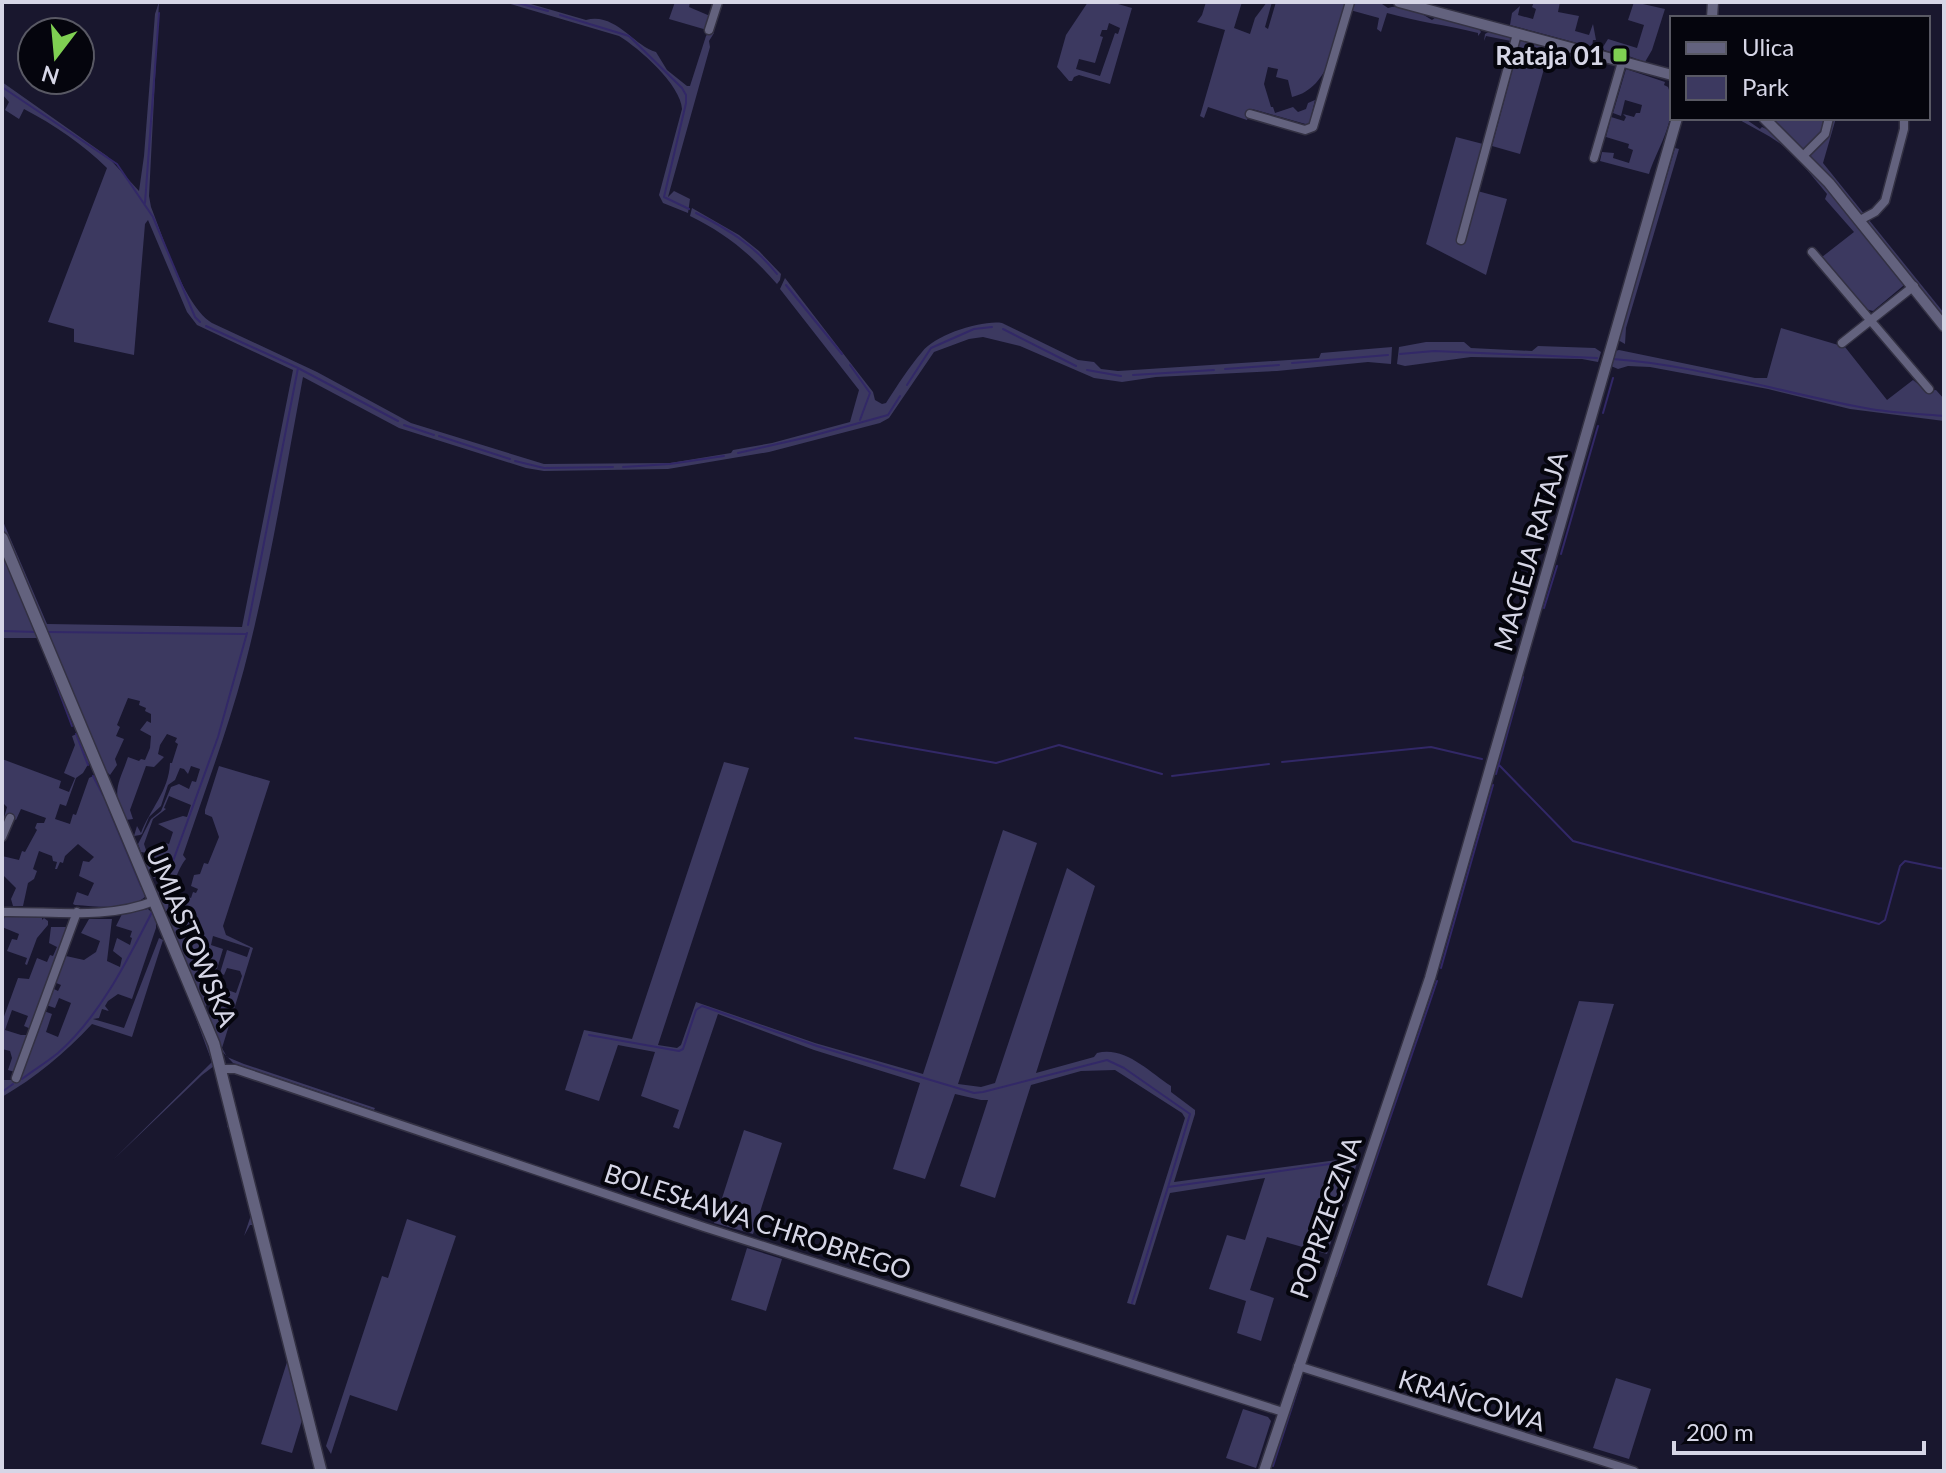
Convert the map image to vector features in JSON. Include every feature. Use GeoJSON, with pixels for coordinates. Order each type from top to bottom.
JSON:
{"type":"FeatureCollection","features":[{"type":"Feature","properties":{"kind":"main road","name":"UMIASTOWSKA"},"geometry":{"type":"LineString","coordinates":[[2,538],[214,1044],[321,1471]]}},
{"type":"Feature","properties":{"kind":"street"},"geometry":{"type":"LineString","coordinates":[[709,30],[718,2]]}},
{"type":"Feature","properties":{"kind":"street"},"geometry":{"type":"LineString","coordinates":[[1250,114],[1305,130],[1313,127],[1350,2]]}},
{"type":"Feature","properties":{"kind":"street"},"geometry":{"type":"LineString","coordinates":[[1399,2],[1670,75]]}},
{"type":"Feature","properties":{"kind":"street"},"geometry":{"type":"LineString","coordinates":[[1461,240],[1517,34]]}},
{"type":"Feature","properties":{"kind":"street"},"geometry":{"type":"LineString","coordinates":[[1594,158],[1622,62]]}},
{"type":"Feature","properties":{"kind":"street"},"geometry":{"type":"LineString","coordinates":[[1649,70],[1670,81]]}},
{"type":"Feature","properties":{"kind":"street","name":"MACIEJA RATAJA"},"geometry":{"type":"LineString","coordinates":[[1430,978],[1677,120]]}},
{"type":"Feature","properties":{"kind":"street","name":"MACIEJA RATAJA"},"geometry":{"type":"LineString","coordinates":[[1673,136],[1682,120]]}},
{"type":"Feature","properties":{"kind":"street"},"geometry":{"type":"LineString","coordinates":[[1766,120],[1804,155],[1944,326]]}},
{"type":"Feature","properties":{"kind":"street"},"geometry":{"type":"LineString","coordinates":[[1804,155],[1825,134],[1828,120]]}},
{"type":"Feature","properties":{"kind":"street"},"geometry":{"type":"LineString","coordinates":[[1860,220],[1875,212],[1885,201],[1904,120]]}},
{"type":"Feature","properties":{"kind":"street"},"geometry":{"type":"LineString","coordinates":[[1812,252],[1929,389]]}},
{"type":"Feature","properties":{"kind":"street"},"geometry":{"type":"LineString","coordinates":[[1842,343],[1914,286]]}},
{"type":"Feature","properties":{"kind":"street"},"geometry":{"type":"LineString","coordinates":[[2,837],[10,818]]}},
{"type":"Feature","properties":{"kind":"street"},"geometry":{"type":"LineString","coordinates":[[2,912],[123,911],[154,901]]}},
{"type":"Feature","properties":{"kind":"street"},"geometry":{"type":"LineString","coordinates":[[16,1078],[77,912]]}},
{"type":"Feature","properties":{"kind":"street","name":"POPRZECZNA"},"geometry":{"type":"LineString","coordinates":[[1264,1471],[1430,978]]}},
{"type":"Feature","properties":{"kind":"street","name":"BOLESŁAWA CHROBREGO"},"geometry":{"type":"LineString","coordinates":[[221,1069],[235,1069],[704,1227],[1283,1412]]}},
{"type":"Feature","properties":{"kind":"street","name":"KRAŃCOWA"},"geometry":{"type":"LineString","coordinates":[[1298,1366],[1634,1471]]}},
{"type":"Feature","properties":{"kind":"green space"},"geometry":{"type":"Polygon","coordinates":[[[159,2],[149,196],[176,271],[202,314],[212,323],[317,372],[411,423],[544,464],[670,463],[731,453],[850,422],[859,390],[780,289],[785,278],[873,392],[875,400],[882,404],[886,403],[928,346],[959,330],[993,323],[1002,323],[1078,360],[1094,362],[1101,369],[1118,371],[1319,358],[1321,353],[1392,347],[1391,364],[1368,362],[1122,382],[1094,378],[1020,346],[983,337],[934,352],[889,418],[880,423],[769,452],[668,469],[544,471],[399,428],[303,377],[269,560],[244,669],[183,855],[186,859],[174,883],[168,910],[163,913],[155,893],[163,877],[150,875],[145,862],[149,856],[159,853],[162,842],[169,844],[173,832],[158,824],[187,817],[191,805],[169,796],[166,809],[153,819],[144,844],[147,853],[141,852],[138,844],[151,819],[161,811],[171,787],[179,784],[189,789],[192,781],[196,782],[200,769],[191,766],[188,774],[180,768],[175,780],[168,785],[161,806],[149,817],[142,834],[134,836],[137,826],[141,833],[145,824],[163,791],[178,744],[175,742],[177,738],[167,734],[158,754],[164,757],[154,767],[146,766],[130,810],[133,819],[126,820],[118,802],[119,781],[128,757],[145,760],[151,736],[140,730],[147,721],[151,723],[151,714],[139,705],[140,701],[128,698],[117,725],[120,727],[116,736],[124,739],[115,759],[117,765],[110,775],[105,770],[2,526],[2,519],[47,624],[242,627],[293,370],[197,325],[187,312],[148,220],[145,224],[134,355],[74,342],[74,329],[48,322],[107,168],[78,143],[35,115],[24,109],[19,119],[5,110],[9,102],[2,94],[2,82],[16,92],[16,96],[22,96],[107,156],[139,191],[155,14],[159,2]]]}},
{"type":"Feature","properties":{"kind":"green space"},"geometry":{"type":"Polygon","coordinates":[[[504,2],[524,2],[615,25],[656,52],[667,70],[687,86],[690,86],[706,36],[710,31],[714,33],[709,41],[710,47],[668,197],[674,191],[690,199],[688,213],[663,203],[659,195],[682,109],[675,89],[667,79],[619,36],[504,2]]]}},
{"type":"Feature","properties":{"kind":"green space"},"geometry":{"type":"Polygon","coordinates":[[[675,2],[690,2],[689,7],[710,16],[707,30],[669,19],[675,2]]]}},
{"type":"Feature","properties":{"kind":"green space"},"geometry":{"type":"Polygon","coordinates":[[[1088,2],[1111,2],[1132,8],[1110,84],[1079,75],[1069,81],[1057,67],[1066,35],[1088,2]],[[1109,23],[1107,30],[1102,30],[1100,36],[1103,37],[1095,63],[1079,59],[1076,69],[1100,76],[1115,33],[1118,34],[1120,28],[1109,23]]]}},
{"type":"Feature","properties":{"kind":"green space"},"geometry":{"type":"Polygon","coordinates":[[[1206,2],[1242,2],[1234,28],[1250,34],[1255,18],[1267,2],[1272,2],[1265,27],[1268,29],[1276,2],[1346,2],[1330,59],[1316,83],[1292,97],[1288,80],[1276,77],[1278,69],[1268,67],[1264,84],[1275,113],[1293,107],[1298,112],[1315,100],[1309,125],[1252,109],[1247,120],[1208,107],[1204,118],[1200,116],[1225,30],[1197,22],[1206,2]]]}},
{"type":"Feature","properties":{"kind":"green space"},"geometry":{"type":"Polygon","coordinates":[[[1352,2],[1379,2],[1388,8],[1405,8],[1432,20],[1436,17],[1481,32],[1478,36],[1478,33],[1387,13],[1381,32],[1377,29],[1379,18],[1350,10],[1352,2]]]}},
{"type":"Feature","properties":{"kind":"green space"},"geometry":{"type":"Polygon","coordinates":[[[1534,2],[1560,2],[1558,12],[1579,16],[1575,31],[1589,35],[1593,24],[1596,40],[1593,40],[1592,47],[1510,25],[1512,13],[1520,6],[1518,15],[1533,19],[1536,9],[1532,7],[1534,2]]]}},
{"type":"Feature","properties":{"kind":"green space"},"geometry":{"type":"Polygon","coordinates":[[[1634,2],[1665,9],[1645,62],[1604,50],[1603,47],[1608,39],[1637,48],[1644,25],[1628,20],[1634,2]]]}},
{"type":"Feature","properties":{"kind":"green space"},"geometry":{"type":"Polygon","coordinates":[[[1490,31],[1577,56],[1549,51],[1520,154],[1492,146],[1518,49],[1511,41],[1486,36],[1484,41],[1485,34],[1490,31]]]}},
{"type":"Feature","properties":{"kind":"green space"},"geometry":{"type":"Polygon","coordinates":[[[1626,69],[1665,82],[1664,85],[1668,87],[1670,120],[1649,174],[1600,161],[1602,152],[1614,153],[1613,158],[1629,163],[1633,150],[1628,148],[1629,144],[1606,137],[1611,117],[1624,121],[1626,117],[1623,114],[1634,117],[1640,113],[1642,105],[1625,100],[1621,116],[1613,113],[1626,69]]]}},
{"type":"Feature","properties":{"kind":"green space"},"geometry":{"type":"Polygon","coordinates":[[[1740,120],[1747,120],[1760,129],[1762,127],[1796,153],[1856,220],[1904,281],[1903,286],[1873,311],[1865,309],[1822,257],[1854,232],[1825,199],[1827,194],[1806,168],[1777,141],[1740,120]]]}},
{"type":"Feature","properties":{"kind":"green space"},"geometry":{"type":"Polygon","coordinates":[[[1774,120],[1835,120],[1823,163],[1944,313],[1944,318],[1882,240],[1774,120]]]}},
{"type":"Feature","properties":{"kind":"green space"},"geometry":{"type":"Polygon","coordinates":[[[1456,137],[1483,144],[1470,189],[1507,199],[1486,275],[1426,244],[1456,137]]]}},
{"type":"Feature","properties":{"kind":"green space"},"geometry":{"type":"Polygon","coordinates":[[[1675,148],[1679,149],[1626,328],[1625,344],[1618,340],[1675,148]]]}},
{"type":"Feature","properties":{"kind":"green space"},"geometry":{"type":"Polygon","coordinates":[[[692,208],[739,235],[759,251],[781,274],[777,284],[737,245],[690,216],[692,208]]]}},
{"type":"Feature","properties":{"kind":"green space"},"geometry":{"type":"Polygon","coordinates":[[[1781,328],[1845,347],[1887,400],[1913,380],[1927,391],[1936,390],[1944,399],[1944,421],[1850,409],[1768,389],[1650,367],[1618,369],[1611,366],[1615,351],[1619,350],[1767,378],[1781,328]]]}},
{"type":"Feature","properties":{"kind":"green space"},"geometry":{"type":"Polygon","coordinates":[[[1426,342],[1464,342],[1471,348],[1532,351],[1538,346],[1595,348],[1601,352],[1598,362],[1471,357],[1405,366],[1397,364],[1399,347],[1426,342]]]}},
{"type":"Feature","properties":{"kind":"green space"},"geometry":{"type":"Polygon","coordinates":[[[2,551],[40,638],[2,638],[2,551]]]}},
{"type":"Feature","properties":{"kind":"green space"},"geometry":{"type":"Polygon","coordinates":[[[79,733],[90,761],[76,778],[66,806],[60,804],[55,819],[70,824],[89,778],[95,775],[145,897],[120,906],[73,904],[77,892],[88,896],[94,883],[79,876],[83,861],[89,862],[94,857],[78,844],[57,869],[57,862],[53,861],[52,856],[39,851],[33,869],[37,871],[28,883],[23,906],[13,906],[11,899],[16,888],[2,874],[2,856],[19,860],[37,830],[37,823],[44,823],[46,818],[21,809],[16,820],[7,815],[2,825],[7,807],[2,802],[2,759],[61,781],[59,788],[69,792],[75,778],[64,773],[75,745],[72,736],[79,733]]]}},
{"type":"Feature","properties":{"kind":"green space"},"geometry":{"type":"Polygon","coordinates":[[[724,762],[749,768],[658,1045],[677,1048],[681,1045],[696,1002],[815,1043],[923,1074],[1003,830],[1037,843],[958,1084],[981,1087],[995,1083],[1067,868],[1095,886],[1036,1073],[1107,1052],[1127,1056],[1171,1086],[1171,1092],[1195,1110],[1174,1182],[1359,1157],[1327,1254],[1267,1237],[1250,1290],[1274,1298],[1261,1341],[1237,1333],[1246,1301],[1209,1289],[1227,1235],[1245,1240],[1265,1178],[1170,1193],[1135,1305],[1127,1303],[1185,1118],[1182,1113],[1115,1070],[1081,1071],[1031,1085],[995,1198],[960,1186],[988,1100],[955,1094],[925,1179],[893,1169],[920,1083],[814,1050],[718,1014],[679,1129],[673,1127],[679,1110],[641,1096],[655,1052],[618,1045],[599,1101],[565,1090],[584,1030],[632,1039],[724,762]]]}},
{"type":"Feature","properties":{"kind":"green space"},"geometry":{"type":"Polygon","coordinates":[[[219,766],[270,781],[223,926],[226,935],[253,948],[222,1048],[226,1056],[221,1050],[208,1018],[222,988],[236,993],[242,976],[240,971],[227,968],[224,975],[220,973],[227,950],[247,957],[250,948],[213,936],[211,945],[223,949],[217,969],[208,970],[206,977],[216,980],[205,1009],[168,922],[180,894],[191,898],[193,892],[196,893],[198,889],[191,886],[194,875],[200,874],[204,863],[208,864],[219,837],[212,817],[205,814],[205,810],[219,766]]]}},
{"type":"Feature","properties":{"kind":"green space"},"geometry":{"type":"Polygon","coordinates":[[[148,909],[156,916],[156,928],[132,999],[118,994],[105,1006],[109,1011],[102,1009],[99,1018],[93,1019],[124,1028],[159,938],[163,940],[132,1037],[92,1024],[49,1064],[2,1097],[2,1080],[13,1080],[39,1029],[44,1011],[52,1014],[46,1032],[58,1037],[71,1003],[59,998],[55,1008],[46,1005],[52,988],[58,991],[61,985],[54,982],[78,918],[66,956],[84,960],[96,952],[100,941],[81,933],[89,919],[112,919],[107,961],[120,967],[122,958],[113,951],[117,938],[130,945],[132,931],[116,926],[122,914],[148,909]]]}},
{"type":"Feature","properties":{"kind":"green space"},"geometry":{"type":"Polygon","coordinates":[[[5,915],[42,916],[42,920],[48,921],[37,938],[27,965],[27,958],[7,951],[12,939],[17,940],[19,934],[2,927],[5,915]]]}},
{"type":"Feature","properties":{"kind":"green space"},"geometry":{"type":"Polygon","coordinates":[[[51,927],[68,927],[31,1029],[24,1026],[28,1016],[12,1010],[5,1030],[28,1035],[15,1072],[8,1070],[12,1058],[10,1051],[2,1049],[2,1022],[18,978],[29,979],[37,958],[47,962],[50,955],[53,956],[57,947],[49,943],[51,927]]]}},
{"type":"Feature","properties":{"kind":"green space"},"geometry":{"type":"Polygon","coordinates":[[[175,962],[214,1058],[303,1417],[292,1453],[261,1444],[287,1362],[253,1225],[244,1236],[251,1215],[214,1066],[113,1160],[212,1062],[175,962]]]}},
{"type":"Feature","properties":{"kind":"green space"},"geometry":{"type":"Polygon","coordinates":[[[1579,1001],[1614,1004],[1522,1298],[1487,1285],[1579,1001]]]}},
{"type":"Feature","properties":{"kind":"green space"},"geometry":{"type":"Polygon","coordinates":[[[228,1057],[244,1064],[375,1108],[233,1063],[228,1057]]]}},
{"type":"Feature","properties":{"kind":"green space"},"geometry":{"type":"Polygon","coordinates":[[[744,1130],[782,1143],[753,1234],[714,1223],[744,1130]]]}},
{"type":"Feature","properties":{"kind":"green space"},"geometry":{"type":"Polygon","coordinates":[[[407,1219],[456,1236],[397,1411],[350,1395],[331,1454],[326,1446],[382,1276],[388,1278],[407,1219]]]}},
{"type":"Feature","properties":{"kind":"green space"},"geometry":{"type":"Polygon","coordinates":[[[747,1248],[782,1259],[766,1311],[731,1300],[747,1248]]]}},
{"type":"Feature","properties":{"kind":"green space"},"geometry":{"type":"Polygon","coordinates":[[[1616,1378],[1651,1389],[1629,1459],[1593,1448],[1616,1378]]]}},
{"type":"Feature","properties":{"kind":"green space"},"geometry":{"type":"Polygon","coordinates":[[[1243,1409],[1268,1417],[1271,1421],[1256,1468],[1226,1458],[1243,1409]]]}},
{"type":"Feature","properties":{"kind":"waterway"},"geometry":{"type":"LineString","coordinates":[[514,2],[548,11]]}},
{"type":"Feature","properties":{"kind":"waterway"},"geometry":{"type":"LineString","coordinates":[[145,203],[159,13]]}},
{"type":"Feature","properties":{"kind":"waterway"},"geometry":{"type":"LineString","coordinates":[[560,15],[629,36],[682,88],[686,103],[664,197],[689,209]]}},
{"type":"Feature","properties":{"kind":"waterway"},"geometry":{"type":"LineString","coordinates":[[2,87],[117,164],[153,217],[195,317],[200,322]]}},
{"type":"Feature","properties":{"kind":"waterway"},"geometry":{"type":"LineString","coordinates":[[696,213],[740,239],[777,274]]}},
{"type":"Feature","properties":{"kind":"waterway"},"geometry":{"type":"LineString","coordinates":[[786,285],[842,354]]}},
{"type":"Feature","properties":{"kind":"waterway"},"geometry":{"type":"LineString","coordinates":[[206,326],[298,368],[398,421]]}},
{"type":"Feature","properties":{"kind":"waterway"},"geometry":{"type":"LineString","coordinates":[[907,385],[931,348],[974,329],[992,327]]}},
{"type":"Feature","properties":{"kind":"waterway"},"geometry":{"type":"LineString","coordinates":[[1003,329],[1076,366]]}},
{"type":"Feature","properties":{"kind":"waterway"},"geometry":{"type":"LineString","coordinates":[[1400,354],[1434,351],[1597,358]]}},
{"type":"Feature","properties":{"kind":"waterway"},"geometry":{"type":"LineString","coordinates":[[1292,363],[1388,355]]}},
{"type":"Feature","properties":{"kind":"waterway"},"geometry":{"type":"LineString","coordinates":[[1613,359],[1677,367],[1875,410],[1944,416]]}},
{"type":"Feature","properties":{"kind":"waterway"},"geometry":{"type":"LineString","coordinates":[[850,365],[870,393],[860,420]]}},
{"type":"Feature","properties":{"kind":"waterway"},"geometry":{"type":"LineString","coordinates":[[1225,369],[1279,365]]}},
{"type":"Feature","properties":{"kind":"waterway"},"geometry":{"type":"LineString","coordinates":[[248,625],[298,368]]}},
{"type":"Feature","properties":{"kind":"waterway"},"geometry":{"type":"LineString","coordinates":[[1087,370],[1121,376]]}},
{"type":"Feature","properties":{"kind":"waterway"},"geometry":{"type":"LineString","coordinates":[[1133,375],[1214,370]]}},
{"type":"Feature","properties":{"kind":"waterway"},"geometry":{"type":"LineString","coordinates":[[1603,413],[1613,378]]}},
{"type":"Feature","properties":{"kind":"waterway"},"geometry":{"type":"LineString","coordinates":[[738,453],[888,415],[900,396]]}},
{"type":"Feature","properties":{"kind":"waterway"},"geometry":{"type":"LineString","coordinates":[[404,425],[434,435]]}},
{"type":"Feature","properties":{"kind":"waterway"},"geometry":{"type":"LineString","coordinates":[[1561,554],[1598,426]]}},
{"type":"Feature","properties":{"kind":"waterway"},"geometry":{"type":"LineString","coordinates":[[439,436],[510,459]]}},
{"type":"Feature","properties":{"kind":"waterway"},"geometry":{"type":"LineString","coordinates":[[623,467],[724,456]]}},
{"type":"Feature","properties":{"kind":"waterway"},"geometry":{"type":"LineString","coordinates":[[515,461],[544,468],[613,467]]}},
{"type":"Feature","properties":{"kind":"waterway"},"geometry":{"type":"LineString","coordinates":[[1544,608],[1557,566]]}},
{"type":"Feature","properties":{"kind":"waterway"},"geometry":{"type":"LineString","coordinates":[[2,631],[37,632]]}},
{"type":"Feature","properties":{"kind":"waterway"},"geometry":{"type":"LineString","coordinates":[[47,632],[246,634]]}},
{"type":"Feature","properties":{"kind":"waterway"},"geometry":{"type":"LineString","coordinates":[[160,897],[218,737],[247,633]]}},
{"type":"Feature","properties":{"kind":"waterway"},"geometry":{"type":"LineString","coordinates":[[47,660],[72,726]]}},
{"type":"Feature","properties":{"kind":"waterway"},"geometry":{"type":"LineString","coordinates":[[1496,774],[1523,677]]}},
{"type":"Feature","properties":{"kind":"waterway"},"geometry":{"type":"LineString","coordinates":[[76,734],[88,765]]}},
{"type":"Feature","properties":{"kind":"waterway"},"geometry":{"type":"LineString","coordinates":[[855,738],[996,763],[1059,745],[1162,774]]}},
{"type":"Feature","properties":{"kind":"waterway"},"geometry":{"type":"LineString","coordinates":[[1282,762],[1431,747],[1482,759]]}},
{"type":"Feature","properties":{"kind":"waterway"},"geometry":{"type":"LineString","coordinates":[[1172,776],[1269,764]]}},
{"type":"Feature","properties":{"kind":"waterway"},"geometry":{"type":"LineString","coordinates":[[1499,765],[1573,841],[1879,924],[1885,920],[1900,866],[1905,861],[1944,869]]}},
{"type":"Feature","properties":{"kind":"waterway"},"geometry":{"type":"LineString","coordinates":[[93,776],[103,795]]}},
{"type":"Feature","properties":{"kind":"waterway"},"geometry":{"type":"LineString","coordinates":[[1441,968],[1493,785]]}},
{"type":"Feature","properties":{"kind":"waterway"},"geometry":{"type":"LineString","coordinates":[[109,809],[141,886]]}},
{"type":"Feature","properties":{"kind":"waterway"},"geometry":{"type":"LineString","coordinates":[[22,1079],[58,1053],[87,1022],[133,950],[152,912]]}},
{"type":"Feature","properties":{"kind":"waterway"},"geometry":{"type":"LineString","coordinates":[[1336,1276],[1437,981]]}},
{"type":"Feature","properties":{"kind":"waterway"},"geometry":{"type":"LineString","coordinates":[[589,1035],[679,1051],[683,1049],[696,1010],[702,1006],[817,1046],[974,1093],[1107,1060],[1124,1068],[1190,1114],[1168,1187],[1357,1160]]}},
{"type":"Feature","properties":{"kind":"waterway"},"geometry":{"type":"LineString","coordinates":[[2,1092],[13,1084]]}},
{"type":"Feature","properties":{"kind":"waterway"},"geometry":{"type":"LineString","coordinates":[[1132,1303],[1168,1187]]}},
{"type":"Feature","properties":{"kind":"waterway"},"geometry":{"type":"LineString","coordinates":[[1273,1466],[1301,1379]]}},
{"type":"Feature","properties":{"kind":"place","name":"Rataja 01"},"geometry":{"type":"Point","coordinates":[1620,55]}}]}
